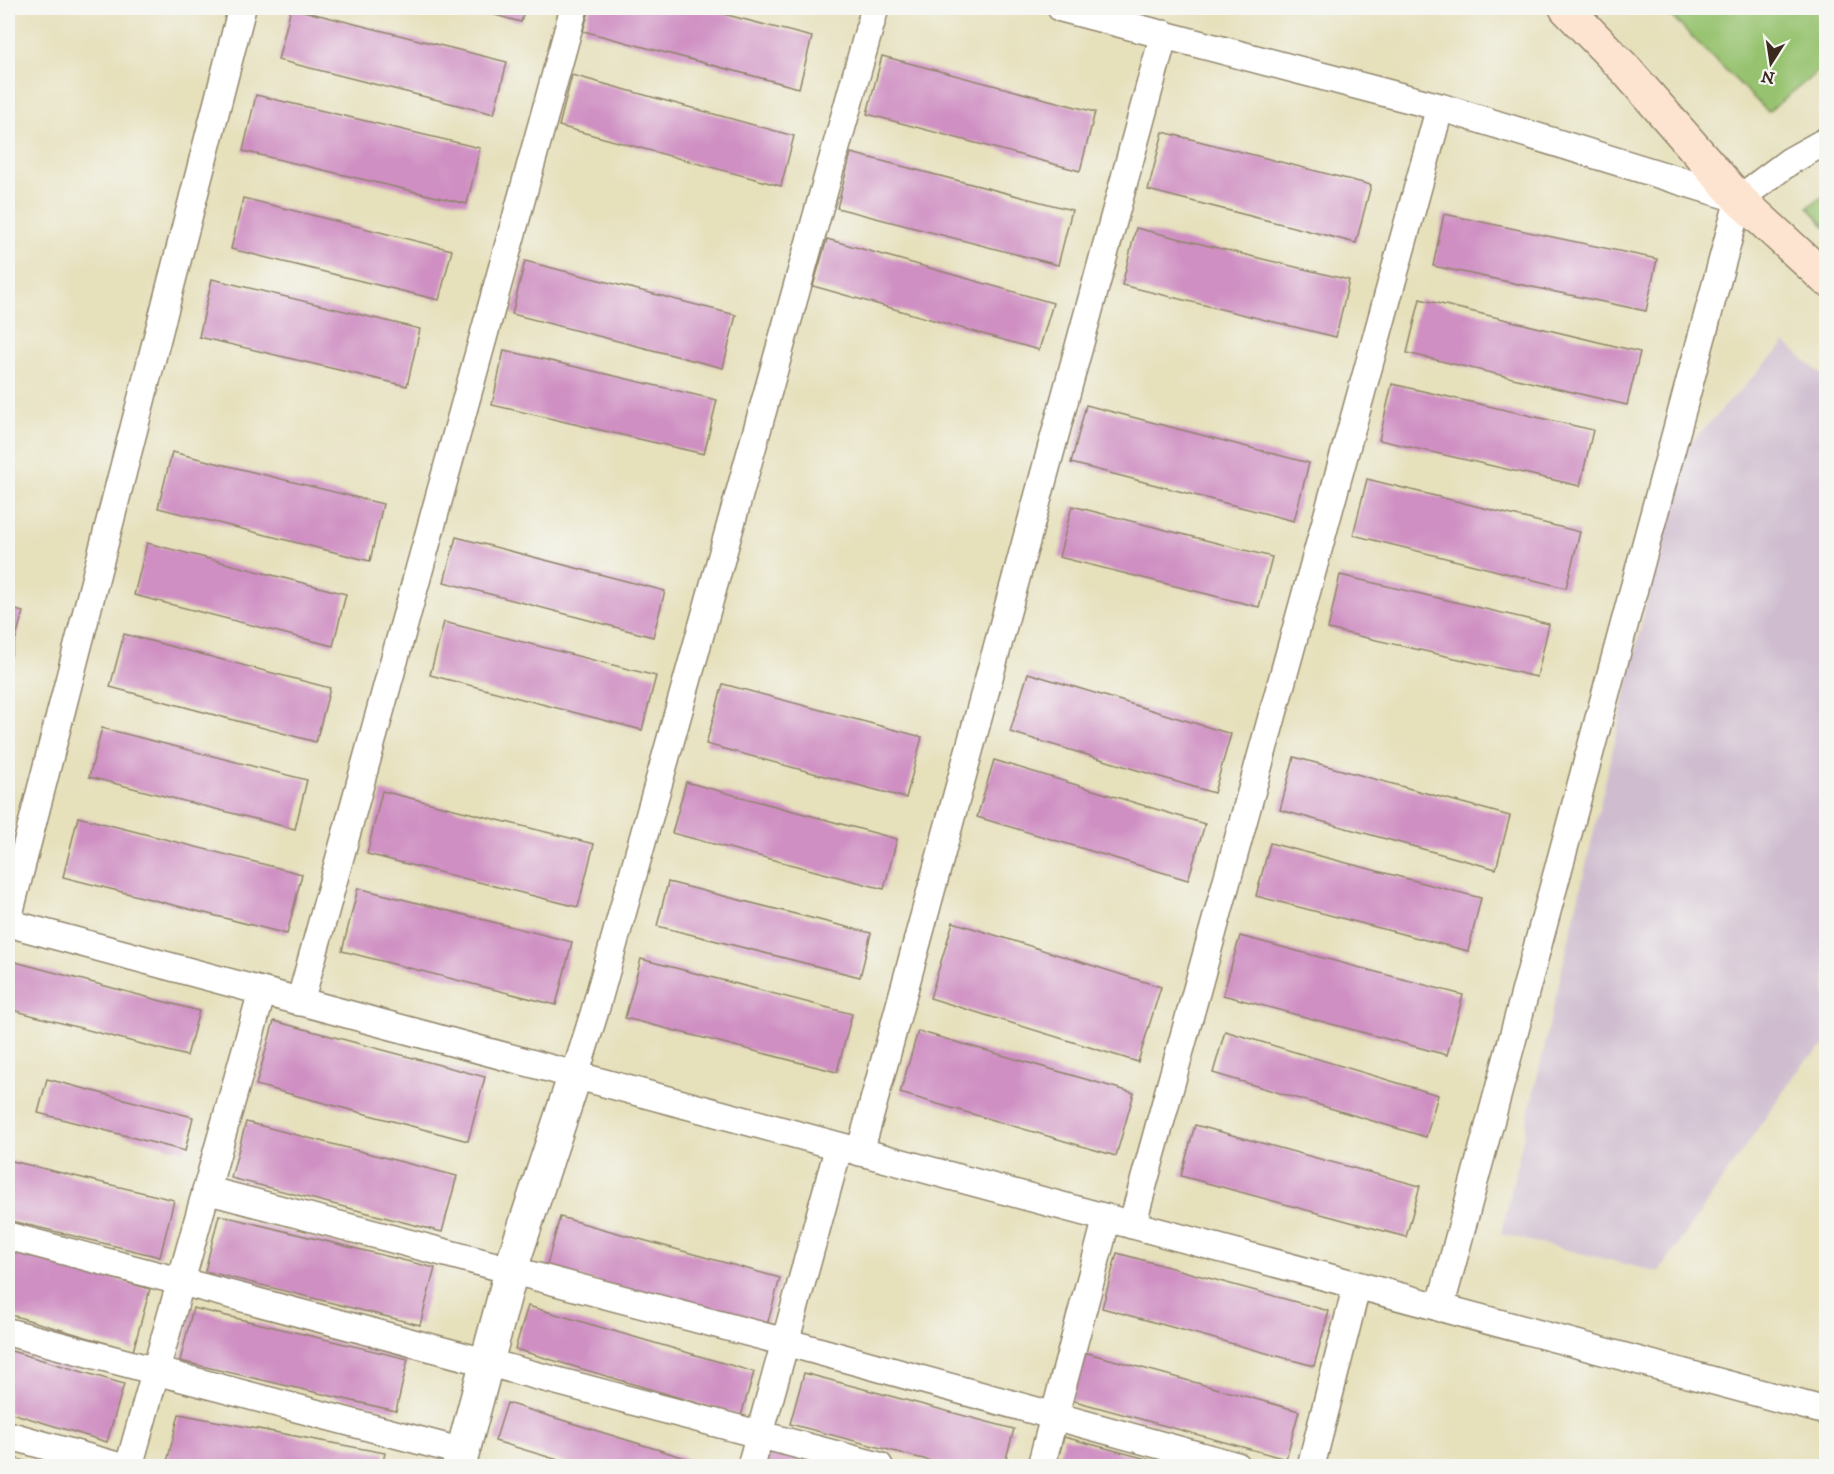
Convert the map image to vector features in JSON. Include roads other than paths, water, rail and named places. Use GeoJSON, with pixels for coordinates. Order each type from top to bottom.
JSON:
{"type":"FeatureCollection","features":[{"type":"Feature","properties":{"kind":"main road"},"geometry":{"type":"LineString","coordinates":[[1566,8],[1626,70],[1739,199],[1827,279]]}},
{"type":"Feature","properties":{"kind":"street"},"geometry":{"type":"LineString","coordinates":[[8,918],[242,8]]}},
{"type":"Feature","properties":{"kind":"street"},"geometry":{"type":"LineString","coordinates":[[300,1002],[574,8]]}},
{"type":"Feature","properties":{"kind":"street"},"geometry":{"type":"LineString","coordinates":[[8,1332],[461,1459],[512,1271],[597,1003],[875,8]]}},
{"type":"Feature","properties":{"kind":"street"},"geometry":{"type":"LineString","coordinates":[[1061,8],[1440,107],[1739,199]]}},
{"type":"Feature","properties":{"kind":"street"},"geometry":{"type":"LineString","coordinates":[[751,1467],[785,1342],[849,1149],[1164,34]]}},
{"type":"Feature","properties":{"kind":"street"},"geometry":{"type":"LineString","coordinates":[[1041,1467],[1055,1415],[1119,1221],[1440,107]]}},
{"type":"Feature","properties":{"kind":"street"},"geometry":{"type":"LineString","coordinates":[[1440,1308],[1739,199],[1790,161],[1827,141]]}},
{"type":"Feature","properties":{"kind":"street"},"geometry":{"type":"LineString","coordinates":[[8,923],[1827,1411]]}},
{"type":"Feature","properties":{"kind":"street"},"geometry":{"type":"LineString","coordinates":[[129,1467],[262,992]]}},
{"type":"Feature","properties":{"kind":"street"},"geometry":{"type":"LineString","coordinates":[[206,1190],[785,1342],[1237,1467]]}},
{"type":"Feature","properties":{"kind":"street"},"geometry":{"type":"LineString","coordinates":[[8,1236],[879,1467]]}},
{"type":"Feature","properties":{"kind":"street"},"geometry":{"type":"LineString","coordinates":[[1311,1467],[1357,1286]]}},
{"type":"Feature","properties":{"kind":"street"},"geometry":{"type":"LineString","coordinates":[[8,1435],[117,1467]]}}]}
